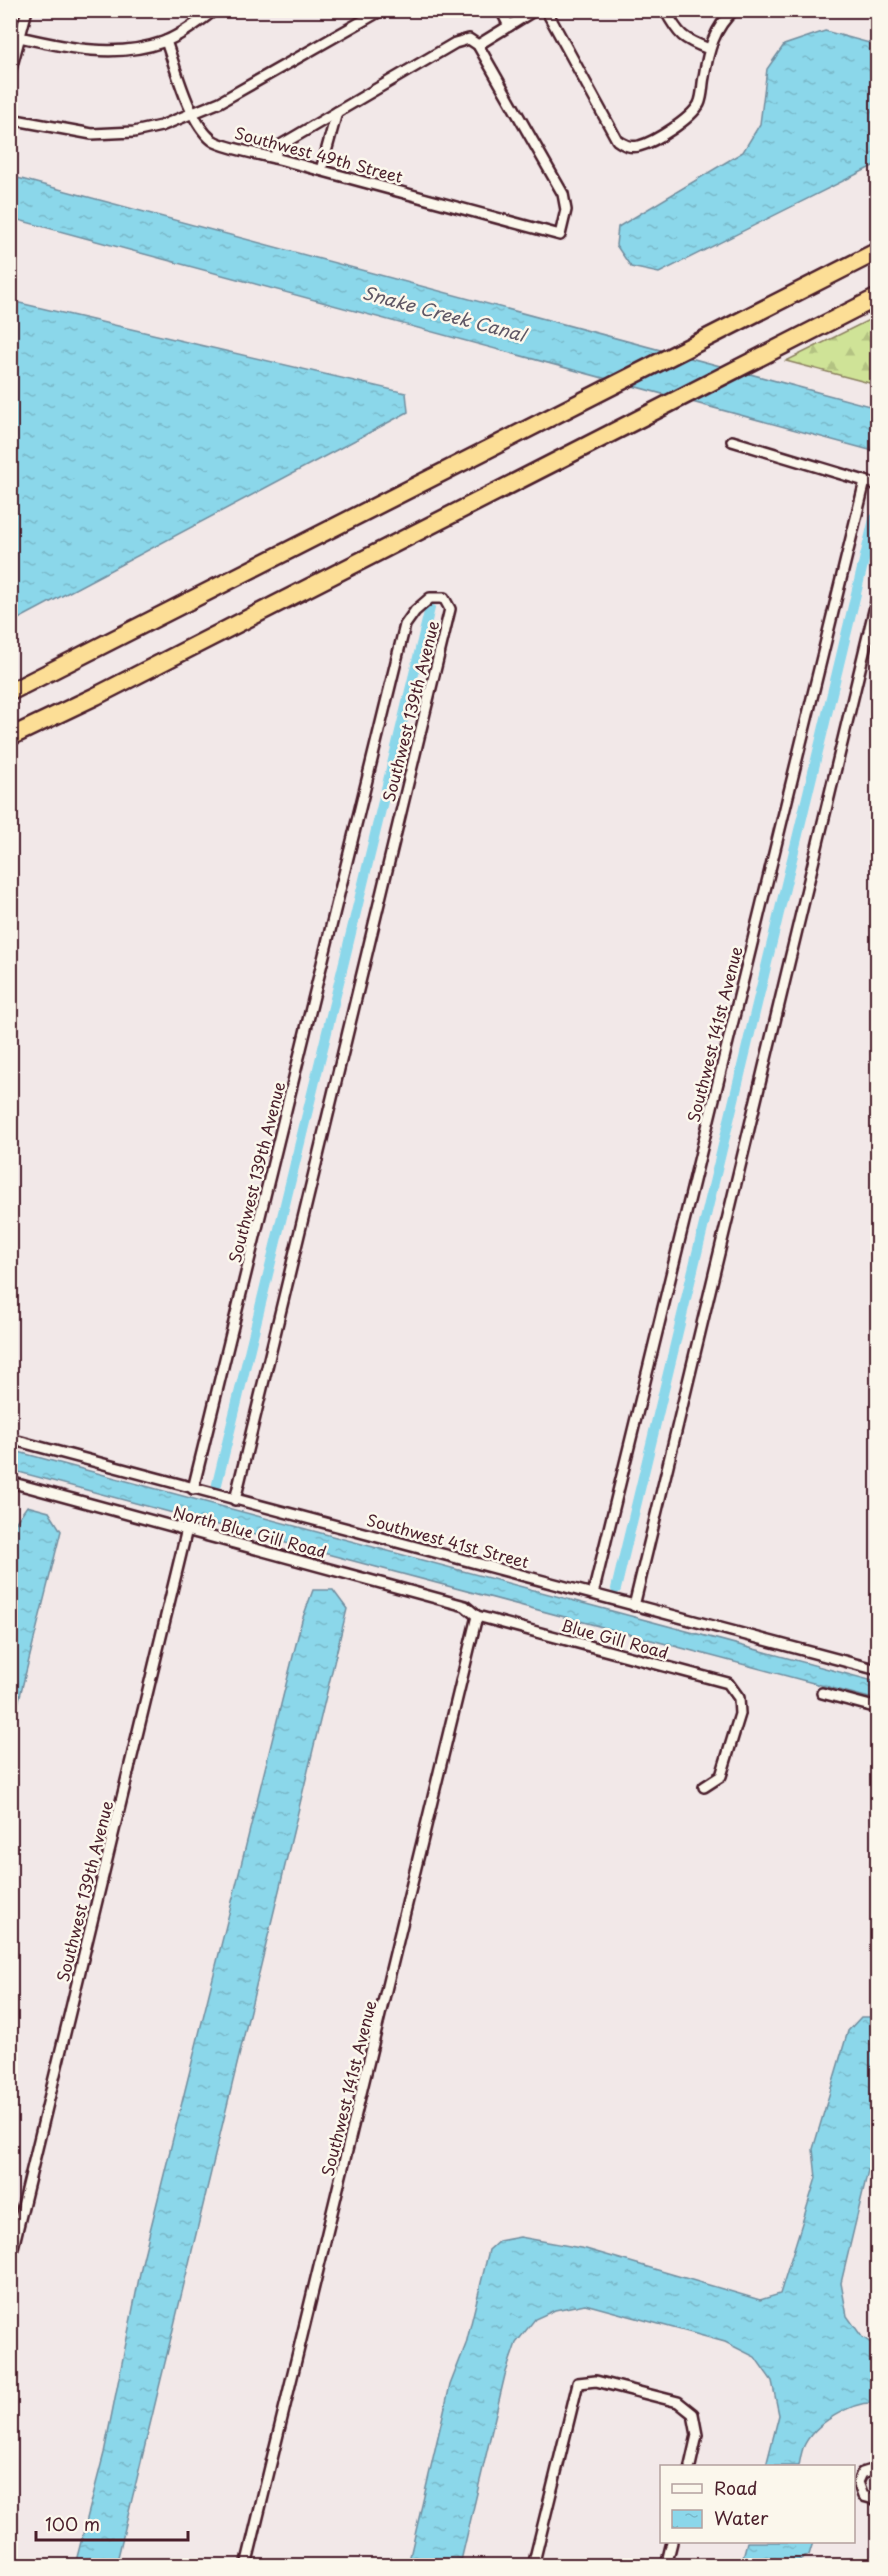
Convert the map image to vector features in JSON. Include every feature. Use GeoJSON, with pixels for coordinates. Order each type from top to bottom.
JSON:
{"type":"FeatureCollection","features":[{"type":"Feature","properties":{"kind":"highway"},"geometry":{"type":"LineString","coordinates":[[10,692],[878,251]]}},
{"type":"Feature","properties":{"kind":"highway"},"geometry":{"type":"LineString","coordinates":[[10,736],[96,696],[878,297]]}},
{"type":"Feature","properties":{"kind":"street"},"geometry":{"type":"LineString","coordinates":[[10,73],[27,10]]}},
{"type":"Feature","properties":{"kind":"street"},"geometry":{"type":"LineString","coordinates":[[20,37],[75,50],[108,52],[140,49],[166,41],[215,10]]}},
{"type":"Feature","properties":{"kind":"street"},"geometry":{"type":"LineString","coordinates":[[10,119],[58,129],[113,134],[161,126],[193,115],[220,102],[382,10]]}},
{"type":"Feature","properties":{"kind":"street"},"geometry":{"type":"LineString","coordinates":[[501,10],[509,26]]}},
{"type":"Feature","properties":{"kind":"street"},"geometry":{"type":"LineString","coordinates":[[274,158],[279,146],[455,43],[469,39],[478,45],[535,10]]}},
{"type":"Feature","properties":{"kind":"street"},"geometry":{"type":"LineString","coordinates":[[546,10],[617,140],[626,146],[638,146],[692,115],[700,102],[709,49],[723,21],[734,10]]}},
{"type":"Feature","properties":{"kind":"street"},"geometry":{"type":"LineString","coordinates":[[665,10],[678,34],[709,49]]}},
{"type":"Feature","properties":{"kind":"street","name":"Southwest 49th Street"},"geometry":{"type":"LineString","coordinates":[[166,41],[193,115],[212,141],[560,235],[566,210],[563,194],[478,45]]}},
{"type":"Feature","properties":{"kind":"street"},"geometry":{"type":"LineString","coordinates":[[321,170],[337,112]]}},
{"type":"Feature","properties":{"kind":"street"},"geometry":{"type":"LineString","coordinates":[[732,441],[878,484]]}},
{"type":"Feature","properties":{"kind":"street","name":"Southwest 141st Avenue"},"geometry":{"type":"LineString","coordinates":[[593,1594],[865,481]]}},
{"type":"Feature","properties":{"kind":"street"},"geometry":{"type":"LineString","coordinates":[[633,1606],[878,594]]}},
{"type":"Feature","properties":{"kind":"street","name":"Southwest 139th Avenue"},"geometry":{"type":"LineString","coordinates":[[193,1489],[405,625],[415,611],[430,598],[444,598],[450,609],[235,1500]]}},
{"type":"Feature","properties":{"kind":"street","name":"Southwest 41st Street"},"geometry":{"type":"LineString","coordinates":[[10,1439],[878,1670]]}},
{"type":"Feature","properties":{"kind":"street","name":"North Blue Gill Road"},"geometry":{"type":"LineString","coordinates":[[10,1482],[465,1605],[477,1616]]}},
{"type":"Feature","properties":{"kind":"street","name":"Southwest 139th Avenue"},"geometry":{"type":"LineString","coordinates":[[10,2260],[188,1530]]}},
{"type":"Feature","properties":{"kind":"street","name":"Southwest 141st Avenue"},"geometry":{"type":"LineString","coordinates":[[246,2565],[477,1616]]}},
{"type":"Feature","properties":{"kind":"street","name":"Blue Gill Road"},"geometry":{"type":"LineString","coordinates":[[477,1616],[728,1683],[739,1698],[740,1714],[722,1776],[704,1787]]}},
{"type":"Feature","properties":{"kind":"street"},"geometry":{"type":"LineString","coordinates":[[822,1693],[878,1708]]}},
{"type":"Feature","properties":{"kind":"street"},"geometry":{"type":"LineString","coordinates":[[533,2565],[578,2384],[596,2381],[678,2402],[693,2414],[697,2435],[690,2465]]}},
{"type":"Feature","properties":{"kind":"street"},"geometry":{"type":"LineString","coordinates":[[878,2468],[862,2472],[858,2482],[863,2496],[878,2500]]}},
{"type":"Feature","properties":{"kind":"street"},"geometry":{"type":"LineString","coordinates":[[666,2565],[672,2543]]}},
{"type":"Feature","properties":{"kind":"green space"},"geometry":{"type":"Polygon","coordinates":[[[877,316],[877,385],[786,361],[877,316]]]}},
{"type":"Feature","properties":{"kind":"water"},"geometry":{"type":"Polygon","coordinates":[[[825,31],[877,45],[877,164],[659,273],[631,267],[616,245],[618,227],[743,152],[760,124],[767,69],[784,45],[825,31]]]}},
{"type":"Feature","properties":{"kind":"water","name":"Snake Creek Canal"},"geometry":{"type":"Polygon","coordinates":[[[10,176],[877,408],[877,452],[11,218],[10,176]]]}},
{"type":"Feature","properties":{"kind":"water"},"geometry":{"type":"Polygon","coordinates":[[[11,301],[406,393],[408,412],[11,623],[11,301]]]}},
{"type":"Feature","properties":{"kind":"water"},"geometry":{"type":"Polygon","coordinates":[[[11,1450],[877,1682],[877,1700],[11,1470],[11,1450]]]}},
{"type":"Feature","properties":{"kind":"water"},"geometry":{"type":"Polygon","coordinates":[[[27,1506],[49,1512],[61,1531],[11,1732],[11,1529],[27,1506]]]}},
{"type":"Feature","properties":{"kind":"water"},"geometry":{"type":"Polygon","coordinates":[[[313,1590],[333,1590],[347,1609],[119,2553],[116,2565],[75,2565],[104,2453],[142,2263],[302,1620],[313,1590]]]}},
{"type":"Feature","properties":{"kind":"water"},"geometry":{"type":"Polygon","coordinates":[[[861,2017],[877,2017],[877,2133],[841,2283],[847,2316],[862,2337],[877,2347],[877,2403],[857,2405],[824,2422],[808,2439],[803,2448],[799,2465],[766,2465],[779,2415],[772,2381],[755,2357],[725,2342],[585,2304],[555,2310],[535,2319],[516,2343],[505,2375],[460,2565],[408,2565],[450,2385],[466,2344],[489,2250],[499,2241],[520,2237],[586,2249],[760,2300],[780,2294],[816,2178],[813,2149],[848,2031],[861,2017]]]}},
{"type":"Feature","properties":{"kind":"water"},"geometry":{"type":"Polygon","coordinates":[[[747,2543],[813,2543],[809,2555],[792,2565],[741,2565],[747,2543]]]}},
{"type":"Feature","properties":{"kind":"waterway"},"geometry":{"type":"LineString","coordinates":[[616,1589],[874,519]]}},
{"type":"Feature","properties":{"kind":"waterway"},"geometry":{"type":"LineString","coordinates":[[217,1484],[430,608]]}}]}
